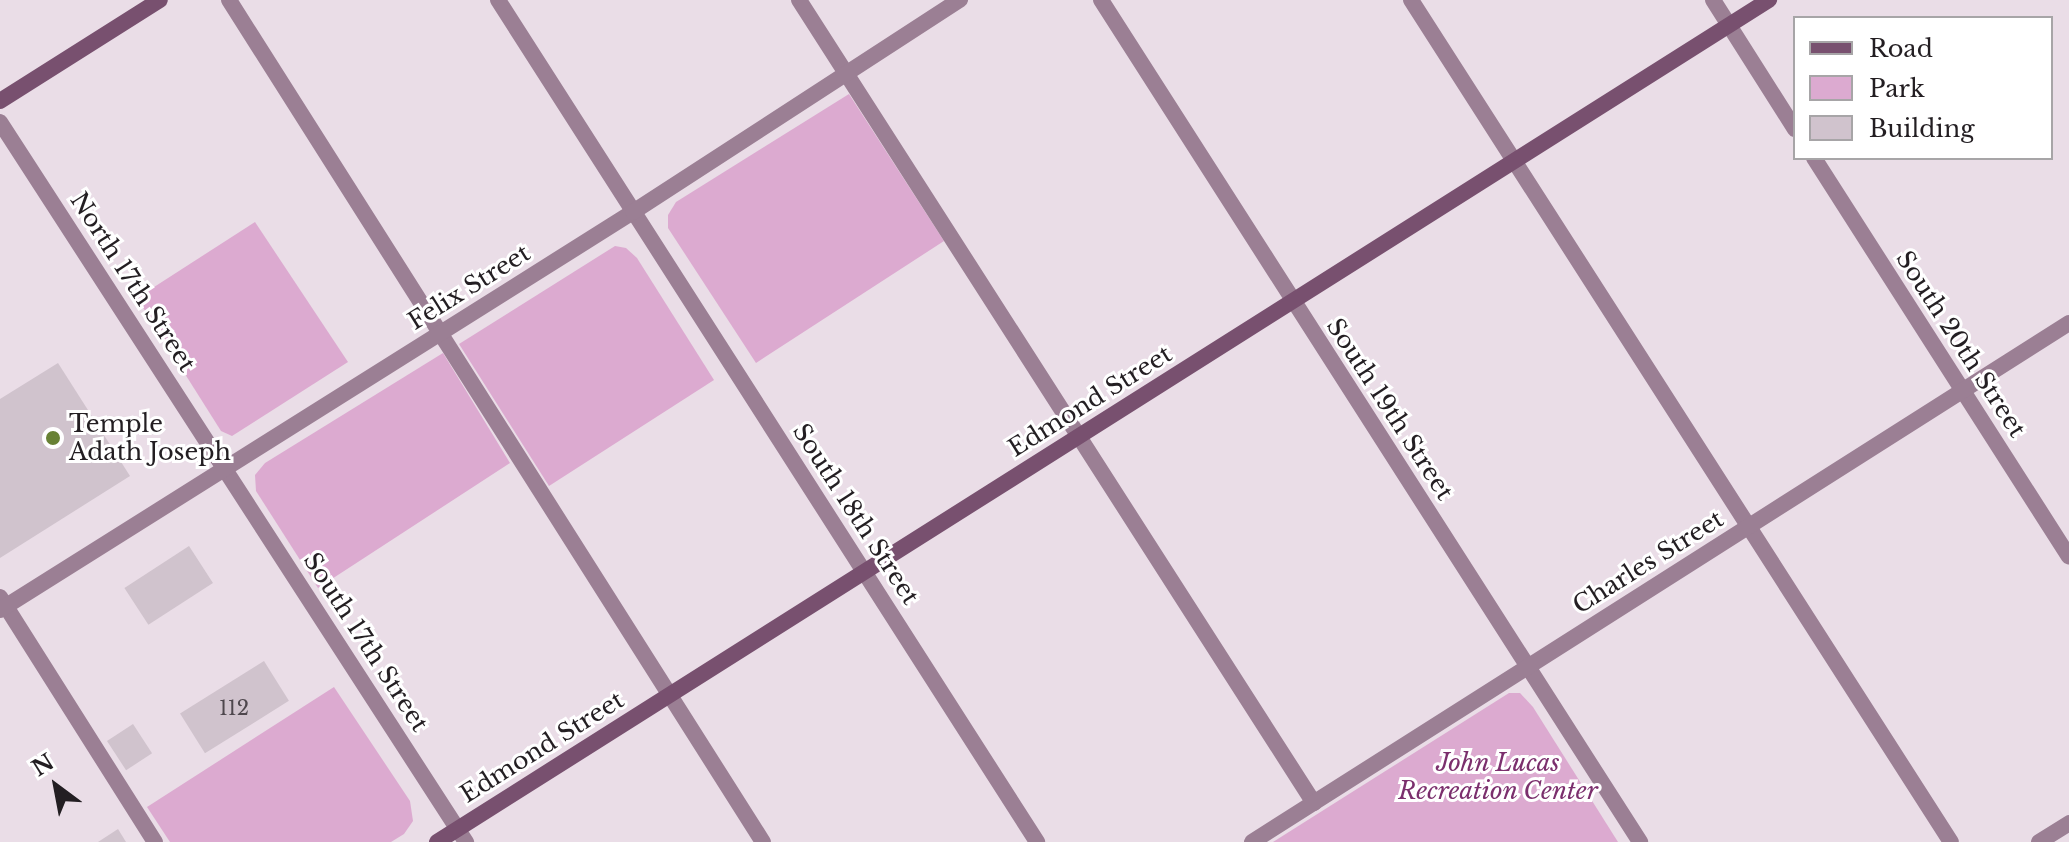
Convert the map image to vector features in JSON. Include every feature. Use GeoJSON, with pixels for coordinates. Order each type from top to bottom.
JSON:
{"type":"FeatureCollection","features":[{"type":"Feature","properties":{"kind":"street"},"geometry":{"type":"LineString","coordinates":[[0,101],[160,0]]}},
{"type":"Feature","properties":{"kind":"street"},"geometry":{"type":"LineString","coordinates":[[229,0],[763,842]]}},
{"type":"Feature","properties":{"kind":"street","name":"South 18th Street"},"geometry":{"type":"LineString","coordinates":[[498,0],[1037,842]]}},
{"type":"Feature","properties":{"kind":"street"},"geometry":{"type":"LineString","coordinates":[[799,0],[1314,803]]}},
{"type":"Feature","properties":{"kind":"street","name":"Felix Street"},"geometry":{"type":"LineString","coordinates":[[2,605],[442,333],[960,0]]}},
{"type":"Feature","properties":{"kind":"street","name":"South 19th Street"},"geometry":{"type":"LineString","coordinates":[[1101,0],[1640,842]]}},
{"type":"Feature","properties":{"kind":"street"},"geometry":{"type":"LineString","coordinates":[[1411,0],[1751,525],[1951,842]]}},
{"type":"Feature","properties":{"kind":"street"},"geometry":{"type":"LineString","coordinates":[[1713,0],[1793,126]]}},
{"type":"Feature","properties":{"kind":"street","name":"Edmond Street"},"geometry":{"type":"LineString","coordinates":[[437,842],[461,836],[864,570],[1769,0]]}},
{"type":"Feature","properties":{"kind":"street","name":"North 17th Street"},"geometry":{"type":"LineString","coordinates":[[0,122],[226,469]]}},
{"type":"Feature","properties":{"kind":"street","name":"South 20th Street"},"geometry":{"type":"LineString","coordinates":[[1815,160],[2069,556]]}},
{"type":"Feature","properties":{"kind":"street","name":"Charles Street"},"geometry":{"type":"LineString","coordinates":[[1252,842],[2069,323]]}},
{"type":"Feature","properties":{"kind":"street","name":"South 17th Street"},"geometry":{"type":"LineString","coordinates":[[226,469],[461,836]]}},
{"type":"Feature","properties":{"kind":"street"},"geometry":{"type":"LineString","coordinates":[[2,605],[155,842]]}},
{"type":"Feature","properties":{"kind":"street"},"geometry":{"type":"LineString","coordinates":[[2039,842],[2069,823]]}},
{"type":"Feature","properties":{"kind":"green space"},"geometry":{"type":"Polygon","coordinates":[[[849,94],[944,241],[756,363],[668,228],[668,215],[676,202],[849,94]]]}},
{"type":"Feature","properties":{"kind":"green space"},"geometry":{"type":"Polygon","coordinates":[[[255,222],[348,362],[232,436],[221,431],[137,298],[255,222]]]}},
{"type":"Feature","properties":{"kind":"green space"},"geometry":{"type":"Polygon","coordinates":[[[615,246],[626,248],[637,258],[714,380],[549,486],[459,344],[615,246]]]}},
{"type":"Feature","properties":{"kind":"green space"},"geometry":{"type":"Polygon","coordinates":[[[443,353],[510,463],[318,588],[256,491],[255,475],[265,463],[443,353]]]}},
{"type":"Feature","properties":{"kind":"green space"},"geometry":{"type":"Polygon","coordinates":[[[334,687],[410,801],[413,821],[404,834],[391,842],[170,842],[147,807],[334,687]]]}},
{"type":"Feature","properties":{"kind":"green space","name":"John Lucas Recreation Center"},"geometry":{"type":"Polygon","coordinates":[[[1509,693],[1520,693],[1533,707],[1618,842],[1273,842],[1509,693]]]}},
{"type":"Feature","properties":{"kind":"building","name":"Temple Adath Joseph"},"geometry":{"type":"Polygon","coordinates":[[[58,363],[130,476],[0,558],[0,399],[58,363]]]}},
{"type":"Feature","properties":{"kind":"building"},"geometry":{"type":"Polygon","coordinates":[[[189,546],[213,583],[148,625],[124,588],[189,546]]]}},
{"type":"Feature","properties":{"kind":"building"},"geometry":{"type":"Polygon","coordinates":[[[264,661],[289,701],[205,753],[180,713],[264,661]]]}},
{"type":"Feature","properties":{"kind":"building"},"geometry":{"type":"Polygon","coordinates":[[[133,724],[152,753],[126,770],[107,741],[133,724]]]}},
{"type":"Feature","properties":{"kind":"building"},"geometry":{"type":"Polygon","coordinates":[[[118,829],[126,842],[98,842],[118,829]]]}},
{"type":"Feature","properties":{"kind":"place","name":"Temple Adath Joseph"},"geometry":{"type":"Point","coordinates":[53,438]}}]}
